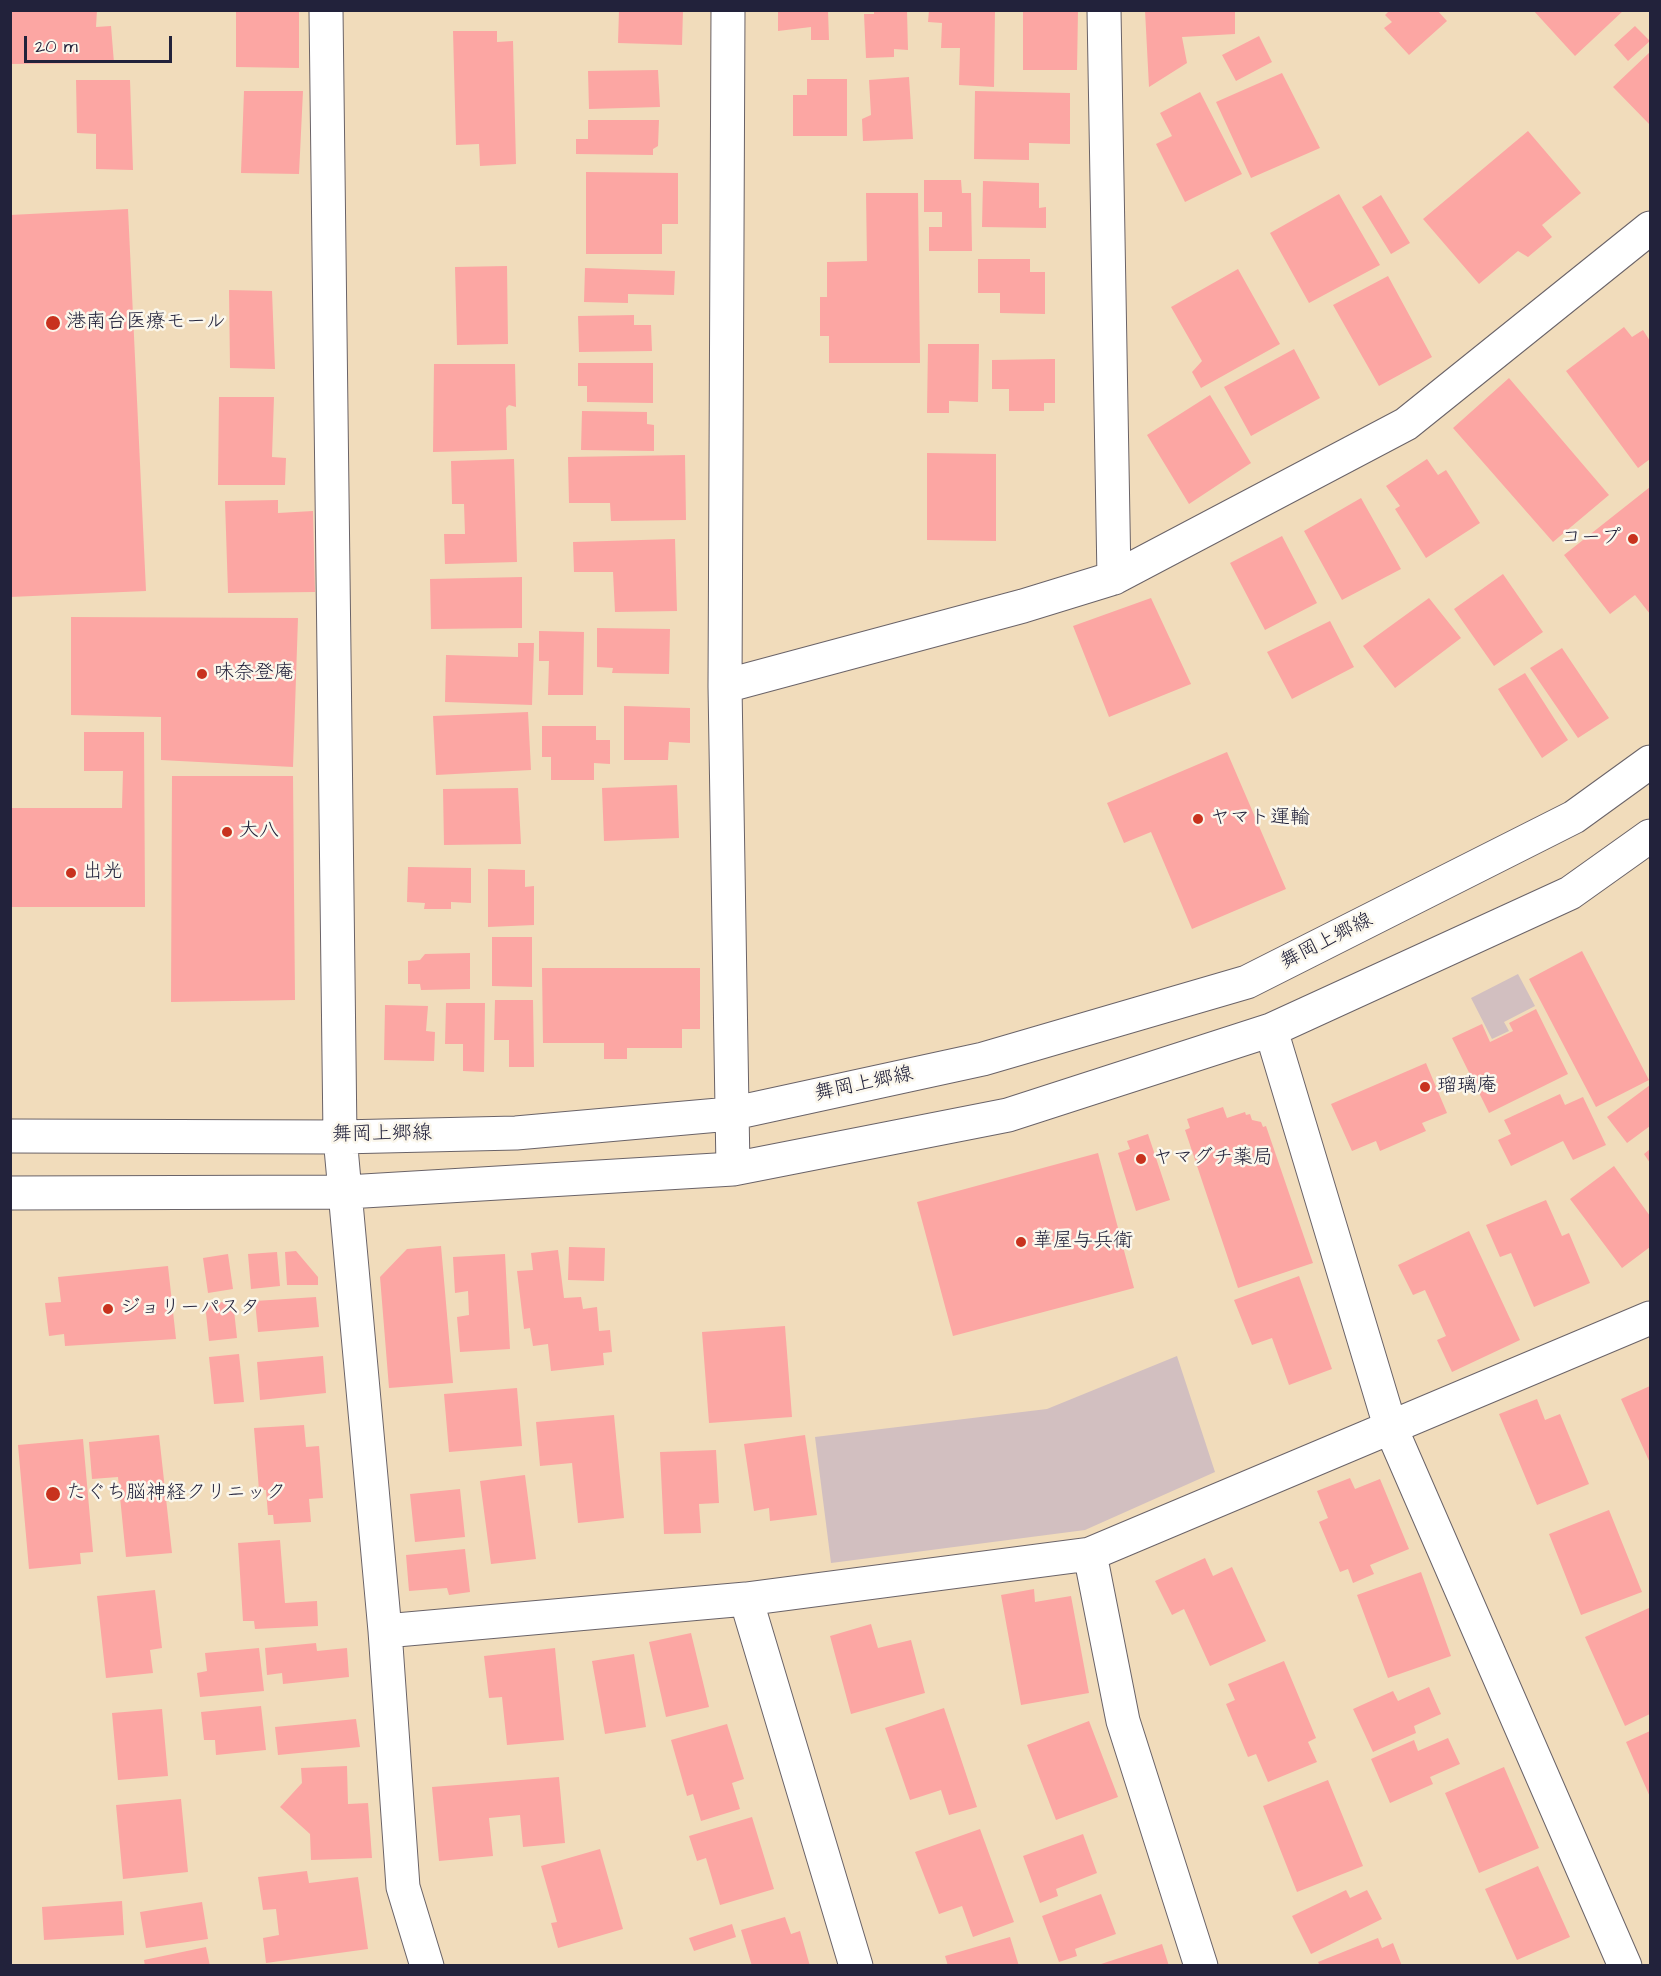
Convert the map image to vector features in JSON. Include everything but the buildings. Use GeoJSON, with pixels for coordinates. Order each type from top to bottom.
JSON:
{"type":"FeatureCollection","features":[{"type":"Feature","properties":{"kind":"street"},"geometry":{"type":"LineString","coordinates":[[326,10],[340,1137],[347,1192],[385,1631],[403,1887],[427,1965]]}},
{"type":"Feature","properties":{"kind":"street"},"geometry":{"type":"LineString","coordinates":[[728,10],[725,686],[730,1114],[733,1168]]}},
{"type":"Feature","properties":{"kind":"street"},"geometry":{"type":"LineString","coordinates":[[1104,10],[1114,578]]}},
{"type":"Feature","properties":{"kind":"street"},"geometry":{"type":"LineString","coordinates":[[725,686],[1023,606],[1114,578],[1406,424],[1650,228]]}},
{"type":"Feature","properties":{"kind":"street","name":"舞岡上郷線"},"geometry":{"type":"LineString","coordinates":[[10,1136],[340,1137],[516,1132],[730,1114],[983,1059],[1247,982],[1574,817],[1650,762]]}},
{"type":"Feature","properties":{"kind":"street"},"geometry":{"type":"LineString","coordinates":[[10,1193],[347,1192],[733,1168],[1008,1115],[1272,1030],[1570,893],[1650,836]]}},
{"type":"Feature","properties":{"kind":"street"},"geometry":{"type":"LineString","coordinates":[[1272,1030],[1390,1426],[1625,1965]]}},
{"type":"Feature","properties":{"kind":"street"},"geometry":{"type":"LineString","coordinates":[[385,1631],[746,1599],[1090,1554],[1650,1318]]}},
{"type":"Feature","properties":{"kind":"street"},"geometry":{"type":"LineString","coordinates":[[1090,1554],[1123,1721],[1201,1965]]}},
{"type":"Feature","properties":{"kind":"street"},"geometry":{"type":"LineString","coordinates":[[746,1599],[856,1965]]}},
{"type":"Feature","properties":{"kind":"shaded area"},"geometry":{"type":"Polygon","coordinates":[[[1518,974],[1535,1006],[1504,1022],[1509,1031],[1492,1039],[1471,998],[1518,974]]]}},
{"type":"Feature","properties":{"kind":"shaded area"},"geometry":{"type":"Polygon","coordinates":[[[1177,1356],[1215,1472],[1085,1530],[831,1563],[815,1437],[1047,1409],[1177,1356]]]}},
{"type":"Feature","properties":{"kind":"place","name":"港南台医療モール"},"geometry":{"type":"Point","coordinates":[53,323]}},
{"type":"Feature","properties":{"kind":"place","name":"コープ"},"geometry":{"type":"Point","coordinates":[1633,539]}},
{"type":"Feature","properties":{"kind":"place","name":"味奈登庵"},"geometry":{"type":"Point","coordinates":[202,674]}},
{"type":"Feature","properties":{"kind":"place","name":"ヤマト運輸"},"geometry":{"type":"Point","coordinates":[1198,819]}},
{"type":"Feature","properties":{"kind":"place","name":"大八"},"geometry":{"type":"Point","coordinates":[227,832]}},
{"type":"Feature","properties":{"kind":"place","name":"出光"},"geometry":{"type":"Point","coordinates":[71,873]}},
{"type":"Feature","properties":{"kind":"place","name":"瑠璃庵"},"geometry":{"type":"Point","coordinates":[1425,1087]}},
{"type":"Feature","properties":{"kind":"place","name":"ヤマグチ薬局"},"geometry":{"type":"Point","coordinates":[1141,1159]}},
{"type":"Feature","properties":{"kind":"place","name":"華屋与兵衛"},"geometry":{"type":"Point","coordinates":[1021,1242]}},
{"type":"Feature","properties":{"kind":"place","name":"ジョリーパスタ"},"geometry":{"type":"Point","coordinates":[108,1309]}},
{"type":"Feature","properties":{"kind":"place","name":"たぐち脳神経クリニック"},"geometry":{"type":"Point","coordinates":[53,1494]}}]}
